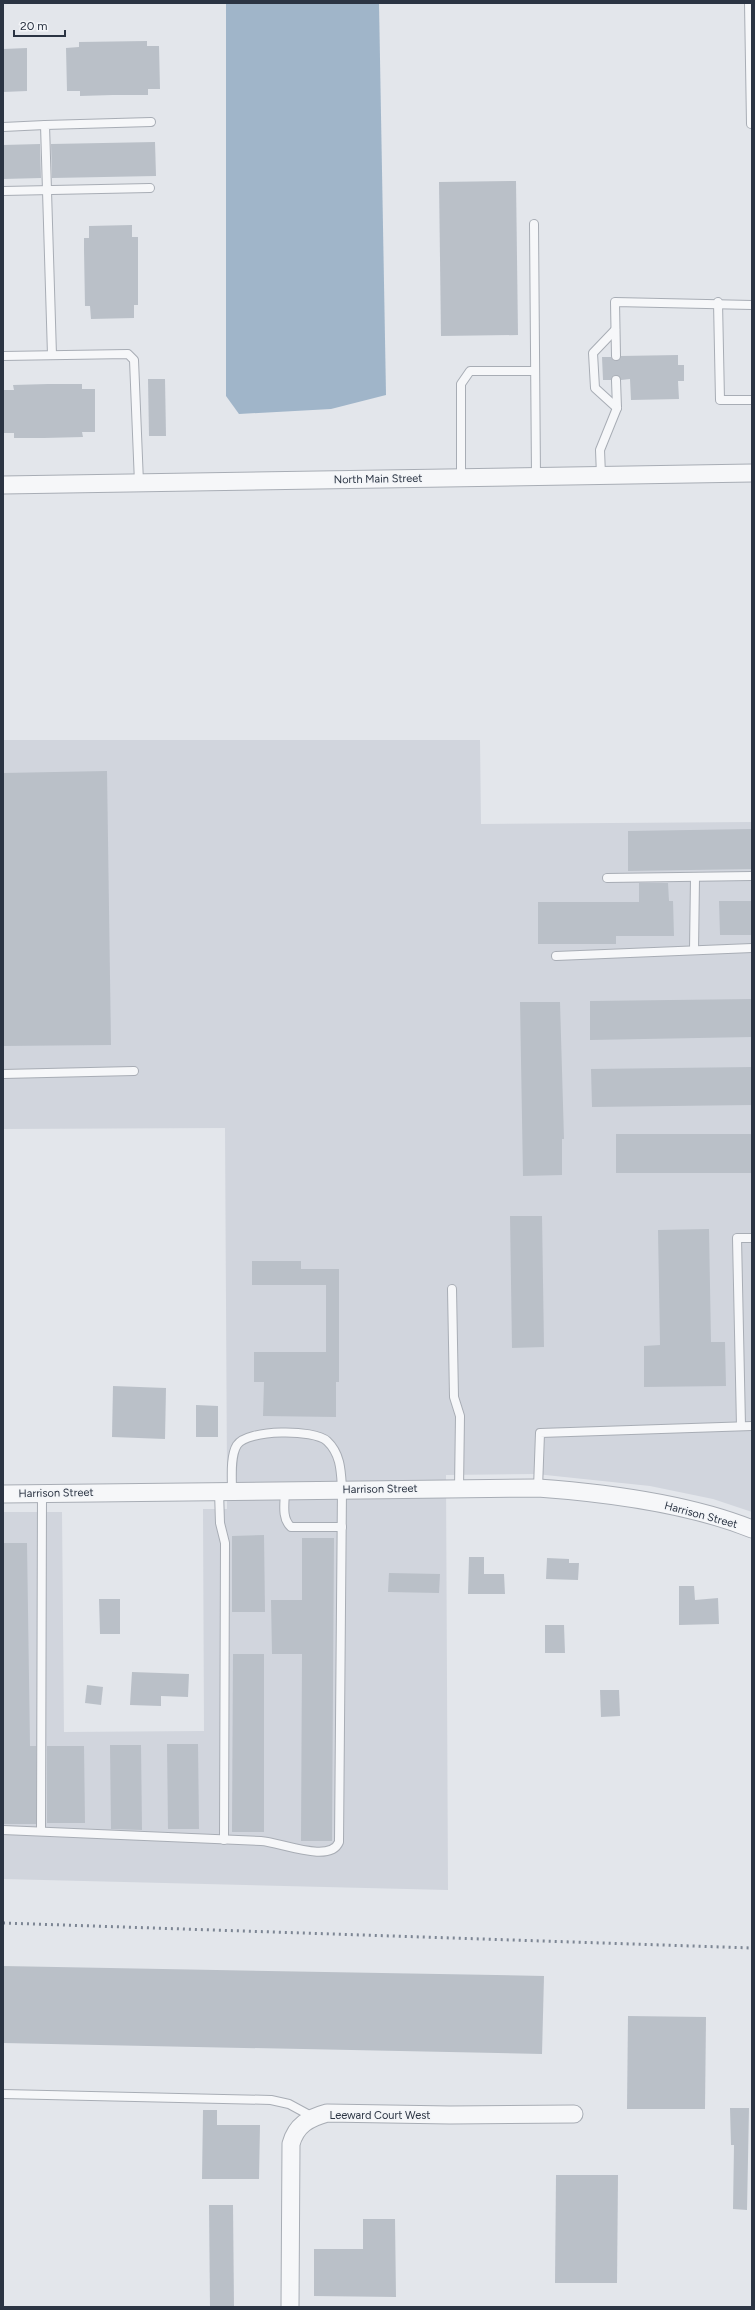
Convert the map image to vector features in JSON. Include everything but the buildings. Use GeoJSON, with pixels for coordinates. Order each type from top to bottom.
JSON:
{"type":"FeatureCollection","features":[{"type":"Feature","properties":{"kind":"street","name":"North Main Street"},"geometry":{"type":"LineString","coordinates":[[3,485],[752,473]]}},
{"type":"Feature","properties":{"kind":"street","name":"Harrison Street"},"geometry":{"type":"LineString","coordinates":[[3,1494],[538,1488],[581,1491],[637,1499],[693,1511],[752,1529]]}},
{"type":"Feature","properties":{"kind":"street","name":"Leeward Court West"},"geometry":{"type":"LineString","coordinates":[[312,2117],[327,2113],[450,2115],[574,2114]]}},
{"type":"Feature","properties":{"kind":"street"},"geometry":{"type":"LineString","coordinates":[[290,2307],[291,2144],[294,2134],[303,2123],[312,2117]]}},
{"type":"Feature","properties":{"kind":"lane"},"geometry":{"type":"LineString","coordinates":[[749,3],[751,38],[751,124]]}},
{"type":"Feature","properties":{"kind":"lane"},"geometry":{"type":"LineString","coordinates":[[3,126],[151,122]]}},
{"type":"Feature","properties":{"kind":"lane"},"geometry":{"type":"LineString","coordinates":[[45,125],[52,355]]}},
{"type":"Feature","properties":{"kind":"lane"},"geometry":{"type":"LineString","coordinates":[[3,191],[150,188]]}},
{"type":"Feature","properties":{"kind":"lane"},"geometry":{"type":"LineString","coordinates":[[534,224],[536,476]]}},
{"type":"Feature","properties":{"kind":"lane"},"geometry":{"type":"LineString","coordinates":[[616,356],[615,302],[718,302],[752,305]]}},
{"type":"Feature","properties":{"kind":"lane"},"geometry":{"type":"LineString","coordinates":[[718,302],[720,400],[752,400]]}},
{"type":"Feature","properties":{"kind":"lane"},"geometry":{"type":"LineString","coordinates":[[615,330],[593,353],[595,388],[617,408]]}},
{"type":"Feature","properties":{"kind":"lane"},"geometry":{"type":"LineString","coordinates":[[3,356],[128,354],[134,360],[139,483]]}},
{"type":"Feature","properties":{"kind":"lane"},"geometry":{"type":"LineString","coordinates":[[461,478],[460,384],[470,371],[534,371]]}},
{"type":"Feature","properties":{"kind":"lane"},"geometry":{"type":"LineString","coordinates":[[601,475],[600,450],[617,408],[616,380]]}},
{"type":"Feature","properties":{"kind":"lane"},"geometry":{"type":"LineString","coordinates":[[607,878],[695,878],[752,876]]}},
{"type":"Feature","properties":{"kind":"lane"},"geometry":{"type":"LineString","coordinates":[[694,950],[695,878]]}},
{"type":"Feature","properties":{"kind":"lane"},"geometry":{"type":"LineString","coordinates":[[556,956],[752,948]]}},
{"type":"Feature","properties":{"kind":"lane"},"geometry":{"type":"LineString","coordinates":[[3,1074],[134,1071]]}},
{"type":"Feature","properties":{"kind":"lane"},"geometry":{"type":"LineString","coordinates":[[741,1426],[737,1238],[752,1238]]}},
{"type":"Feature","properties":{"kind":"lane"},"geometry":{"type":"LineString","coordinates":[[452,1289],[454,1397],[460,1416],[459,1488]]}},
{"type":"Feature","properties":{"kind":"lane"},"geometry":{"type":"LineString","coordinates":[[538,1488],[540,1433],[752,1426]]}},
{"type":"Feature","properties":{"kind":"lane"},"geometry":{"type":"LineString","coordinates":[[3,1830],[41,1831],[224,1840],[274,1842],[300,1851],[330,1851],[337,1847],[339,1842],[342,1490],[338,1458],[334,1448],[326,1440],[315,1435],[266,1433],[251,1435],[237,1445],[225,1491],[220,1522],[225,1543],[224,1840]]}},
{"type":"Feature","properties":{"kind":"lane"},"geometry":{"type":"LineString","coordinates":[[285,1490],[284,1515],[286,1522],[291,1527],[342,1527]]}},
{"type":"Feature","properties":{"kind":"lane"},"geometry":{"type":"LineString","coordinates":[[41,1831],[42,1493]]}},
{"type":"Feature","properties":{"kind":"lane"},"geometry":{"type":"LineString","coordinates":[[3,2094],[271,2100],[289,2104],[312,2117]]}},
{"type":"Feature","properties":{"kind":"shaded area"},"geometry":{"type":"Polygon","coordinates":[[[3,740],[480,740],[481,824],[752,822],[752,1512],[713,1499],[650,1486],[536,1474],[446,1475],[448,1890],[3,1879],[3,1512],[62,1512],[64,1732],[204,1731],[203,1509],[227,1509],[227,1477],[225,1128],[3,1129],[3,740]]]}},
{"type":"Feature","properties":{"kind":"water"},"geometry":{"type":"Polygon","coordinates":[[[226,3],[379,3],[386,395],[331,409],[239,414],[226,396],[226,3]]]}},
{"type":"Feature","properties":{"kind":"railway"},"geometry":{"type":"LineString","coordinates":[[3,1923],[752,1948]]}}]}
